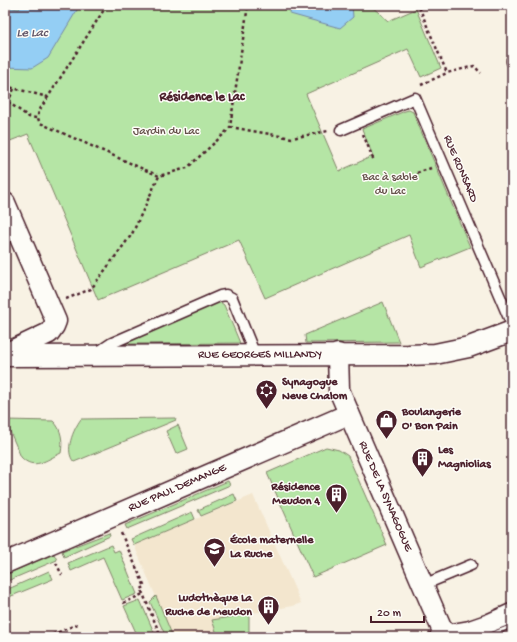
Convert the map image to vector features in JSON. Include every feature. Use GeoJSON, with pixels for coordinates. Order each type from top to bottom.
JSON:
{"type":"FeatureCollection","features":[{"type":"Feature","properties":{"kind":"street"},"geometry":{"type":"LineString","coordinates":[[5,203],[56,321],[49,333],[5,355]]}},
{"type":"Feature","properties":{"kind":"street","name":"RUE GEORGES MILLANDY"},"geometry":{"type":"LineString","coordinates":[[5,355],[435,354],[469,347],[512,331]]}},
{"type":"Feature","properties":{"kind":"street","name":"RUE DE LA SYNAGOGUE"},"geometry":{"type":"LineString","coordinates":[[338,354],[339,390],[423,585],[443,636]]}},
{"type":"Feature","properties":{"kind":"street","name":"RUE PAUL DEMANGE"},"geometry":{"type":"LineString","coordinates":[[5,563],[349,414]]}},
{"type":"Feature","properties":{"kind":"street"},"geometry":{"type":"LineString","coordinates":[[443,636],[470,632],[512,616]]}},
{"type":"Feature","properties":{"kind":"lane"},"geometry":{"type":"LineString","coordinates":[[341,130],[415,98]]}},
{"type":"Feature","properties":{"kind":"lane","name":"RUE RONSARD"},"geometry":{"type":"LineString","coordinates":[[415,98],[512,325]]}},
{"type":"Feature","properties":{"kind":"lane"},"geometry":{"type":"LineString","coordinates":[[93,355],[112,343],[220,296],[226,295],[232,298],[255,355]]}},
{"type":"Feature","properties":{"kind":"lane"},"geometry":{"type":"LineString","coordinates":[[423,585],[471,565]]}},
{"type":"Feature","properties":{"kind":"path"},"geometry":{"type":"LineString","coordinates":[[107,5],[38,113],[37,118],[40,123],[159,176],[187,168],[230,127],[248,5]]}},
{"type":"Feature","properties":{"kind":"path"},"geometry":{"type":"LineString","coordinates":[[414,5],[419,7],[447,74]]}},
{"type":"Feature","properties":{"kind":"path"},"geometry":{"type":"LineString","coordinates":[[415,98],[420,86],[447,74],[474,66],[481,73]]}},
{"type":"Feature","properties":{"kind":"path"},"geometry":{"type":"LineString","coordinates":[[5,86],[48,97]]}},
{"type":"Feature","properties":{"kind":"path"},"geometry":{"type":"LineString","coordinates":[[5,108],[14,89]]}},
{"type":"Feature","properties":{"kind":"path"},"geometry":{"type":"LineString","coordinates":[[8,102],[29,117],[37,118]]}},
{"type":"Feature","properties":{"kind":"path"},"geometry":{"type":"LineString","coordinates":[[358,122],[374,161]]}},
{"type":"Feature","properties":{"kind":"path"},"geometry":{"type":"LineString","coordinates":[[230,127],[292,138],[341,130]]}},
{"type":"Feature","properties":{"kind":"path"},"geometry":{"type":"LineString","coordinates":[[50,306],[91,289],[132,234],[159,176]]}},
{"type":"Feature","properties":{"kind":"path"},"geometry":{"type":"LineString","coordinates":[[114,515],[145,587],[141,589],[161,637]]}},
{"type":"Feature","properties":{"kind":"path"},"geometry":{"type":"LineString","coordinates":[[56,563],[62,574]]}},
{"type":"Feature","properties":{"kind":"path"},"geometry":{"type":"LineString","coordinates":[[123,603],[143,594]]}},
{"type":"Feature","properties":{"kind":"path"},"geometry":{"type":"LineString","coordinates":[[47,637],[80,623]]}},
{"type":"Feature","properties":{"kind":"path"},"geometry":{"type":"LineString","coordinates":[[58,632],[59,637]]}},
{"type":"Feature","properties":{"kind":"shaded area","name":"École maternelle La Ruche"},"geometry":{"type":"Polygon","coordinates":[[[253,495],[301,603],[293,606],[213,620],[218,637],[173,637],[134,545],[253,495]]]}},
{"type":"Feature","properties":{"kind":"green space","name":"Jardin du Lac"},"geometry":{"type":"Polygon","coordinates":[[[5,5],[370,5],[388,21],[416,9],[441,68],[421,77],[408,49],[306,94],[339,171],[373,156],[362,129],[405,111],[409,110],[413,112],[470,247],[421,267],[409,235],[265,298],[239,240],[98,300],[28,134],[5,143],[5,5]]]}},
{"type":"Feature","properties":{"kind":"green space"},"geometry":{"type":"Polygon","coordinates":[[[220,302],[224,305],[240,343],[126,343],[216,303],[220,302]]]}},
{"type":"Feature","properties":{"kind":"green space"},"geometry":{"type":"Polygon","coordinates":[[[383,302],[399,342],[306,343],[305,335],[383,302]]]}},
{"type":"Feature","properties":{"kind":"green space"},"geometry":{"type":"Polygon","coordinates":[[[175,418],[176,420],[74,462],[71,457],[71,440],[81,419],[175,418]]]}},
{"type":"Feature","properties":{"kind":"green space"},"geometry":{"type":"Polygon","coordinates":[[[5,420],[53,421],[56,424],[61,436],[61,453],[40,463],[35,464],[26,461],[21,457],[5,420]]]}},
{"type":"Feature","properties":{"kind":"green space"},"geometry":{"type":"Polygon","coordinates":[[[178,425],[188,449],[176,454],[166,431],[178,425]]]}},
{"type":"Feature","properties":{"kind":"green space"},"geometry":{"type":"Polygon","coordinates":[[[326,447],[339,450],[348,456],[387,545],[313,577],[267,473],[326,447]]]}},
{"type":"Feature","properties":{"kind":"green space"},"geometry":{"type":"Polygon","coordinates":[[[228,481],[230,485],[127,529],[125,525],[228,481]]]}},
{"type":"Feature","properties":{"kind":"green space"},"geometry":{"type":"Polygon","coordinates":[[[234,494],[237,501],[201,516],[198,510],[234,494]]]}},
{"type":"Feature","properties":{"kind":"green space"},"geometry":{"type":"Polygon","coordinates":[[[192,512],[195,519],[134,545],[131,539],[192,512]]]}},
{"type":"Feature","properties":{"kind":"green space"},"geometry":{"type":"Polygon","coordinates":[[[109,533],[110,536],[64,557],[62,551],[109,533]]]}},
{"type":"Feature","properties":{"kind":"green space"},"geometry":{"type":"Polygon","coordinates":[[[111,545],[114,552],[119,550],[137,594],[122,600],[103,557],[71,571],[68,563],[111,545]]]}},
{"type":"Feature","properties":{"kind":"green space"},"geometry":{"type":"Polygon","coordinates":[[[54,554],[57,560],[5,582],[5,575],[54,554]]]}},
{"type":"Feature","properties":{"kind":"green space"},"geometry":{"type":"Polygon","coordinates":[[[49,571],[53,579],[9,597],[6,590],[49,571]]]}},
{"type":"Feature","properties":{"kind":"green space"},"geometry":{"type":"Polygon","coordinates":[[[156,596],[173,637],[166,637],[150,602],[156,596]]]}},
{"type":"Feature","properties":{"kind":"green space"},"geometry":{"type":"Polygon","coordinates":[[[140,600],[156,637],[138,637],[124,606],[140,600]]]}},
{"type":"Feature","properties":{"kind":"green space"},"geometry":{"type":"Polygon","coordinates":[[[249,614],[249,637],[218,637],[212,620],[249,614]]]}},
{"type":"Feature","properties":{"kind":"water","name":"Le Lac"},"geometry":{"type":"Polygon","coordinates":[[[23,5],[80,5],[48,58],[32,68],[5,67],[5,7],[19,9],[23,5]]]}},
{"type":"Feature","properties":{"kind":"water"},"geometry":{"type":"Polygon","coordinates":[[[291,5],[352,5],[353,17],[340,28],[290,14],[291,5]]]}},
{"type":"Feature","properties":{"kind":"tram line"},"geometry":{"type":"LineString","coordinates":[[479,637],[512,624]]}},
{"type":"Feature","properties":{"kind":"tram line"},"geometry":{"type":"LineString","coordinates":[[502,637],[512,633]]}},
{"type":"Feature","properties":{"kind":"place","name":"Synagogue Neve Chalom"},"geometry":{"type":"Point","coordinates":[266,410]}},
{"type":"Feature","properties":{"kind":"place","name":"Boulangerie O' Bon Pain"},"geometry":{"type":"Point","coordinates":[387,440]}},
{"type":"Feature","properties":{"kind":"place","name":"Les Magniolias"},"geometry":{"type":"Point","coordinates":[422,478]}},
{"type":"Feature","properties":{"kind":"place","name":"Résidence Meudon 4"},"geometry":{"type":"Point","coordinates":[336,514]}},
{"type":"Feature","properties":{"kind":"place","name":"École maternelle La Ruche"},"geometry":{"type":"Point","coordinates":[214,568]}},
{"type":"Feature","properties":{"kind":"place","name":"Ludothèque La Ruche de Meudon"},"geometry":{"type":"Point","coordinates":[268,626]}},
{"type":"Feature","properties":{"kind":"district","name":"Résidence le Lac"},"geometry":{"type":"Point","coordinates":[202,97]}},
{"type":"Feature","properties":{"kind":"park label","name":"Bac à sable du Lac"},"geometry":{"type":"Point","coordinates":[390,185]}}]}
